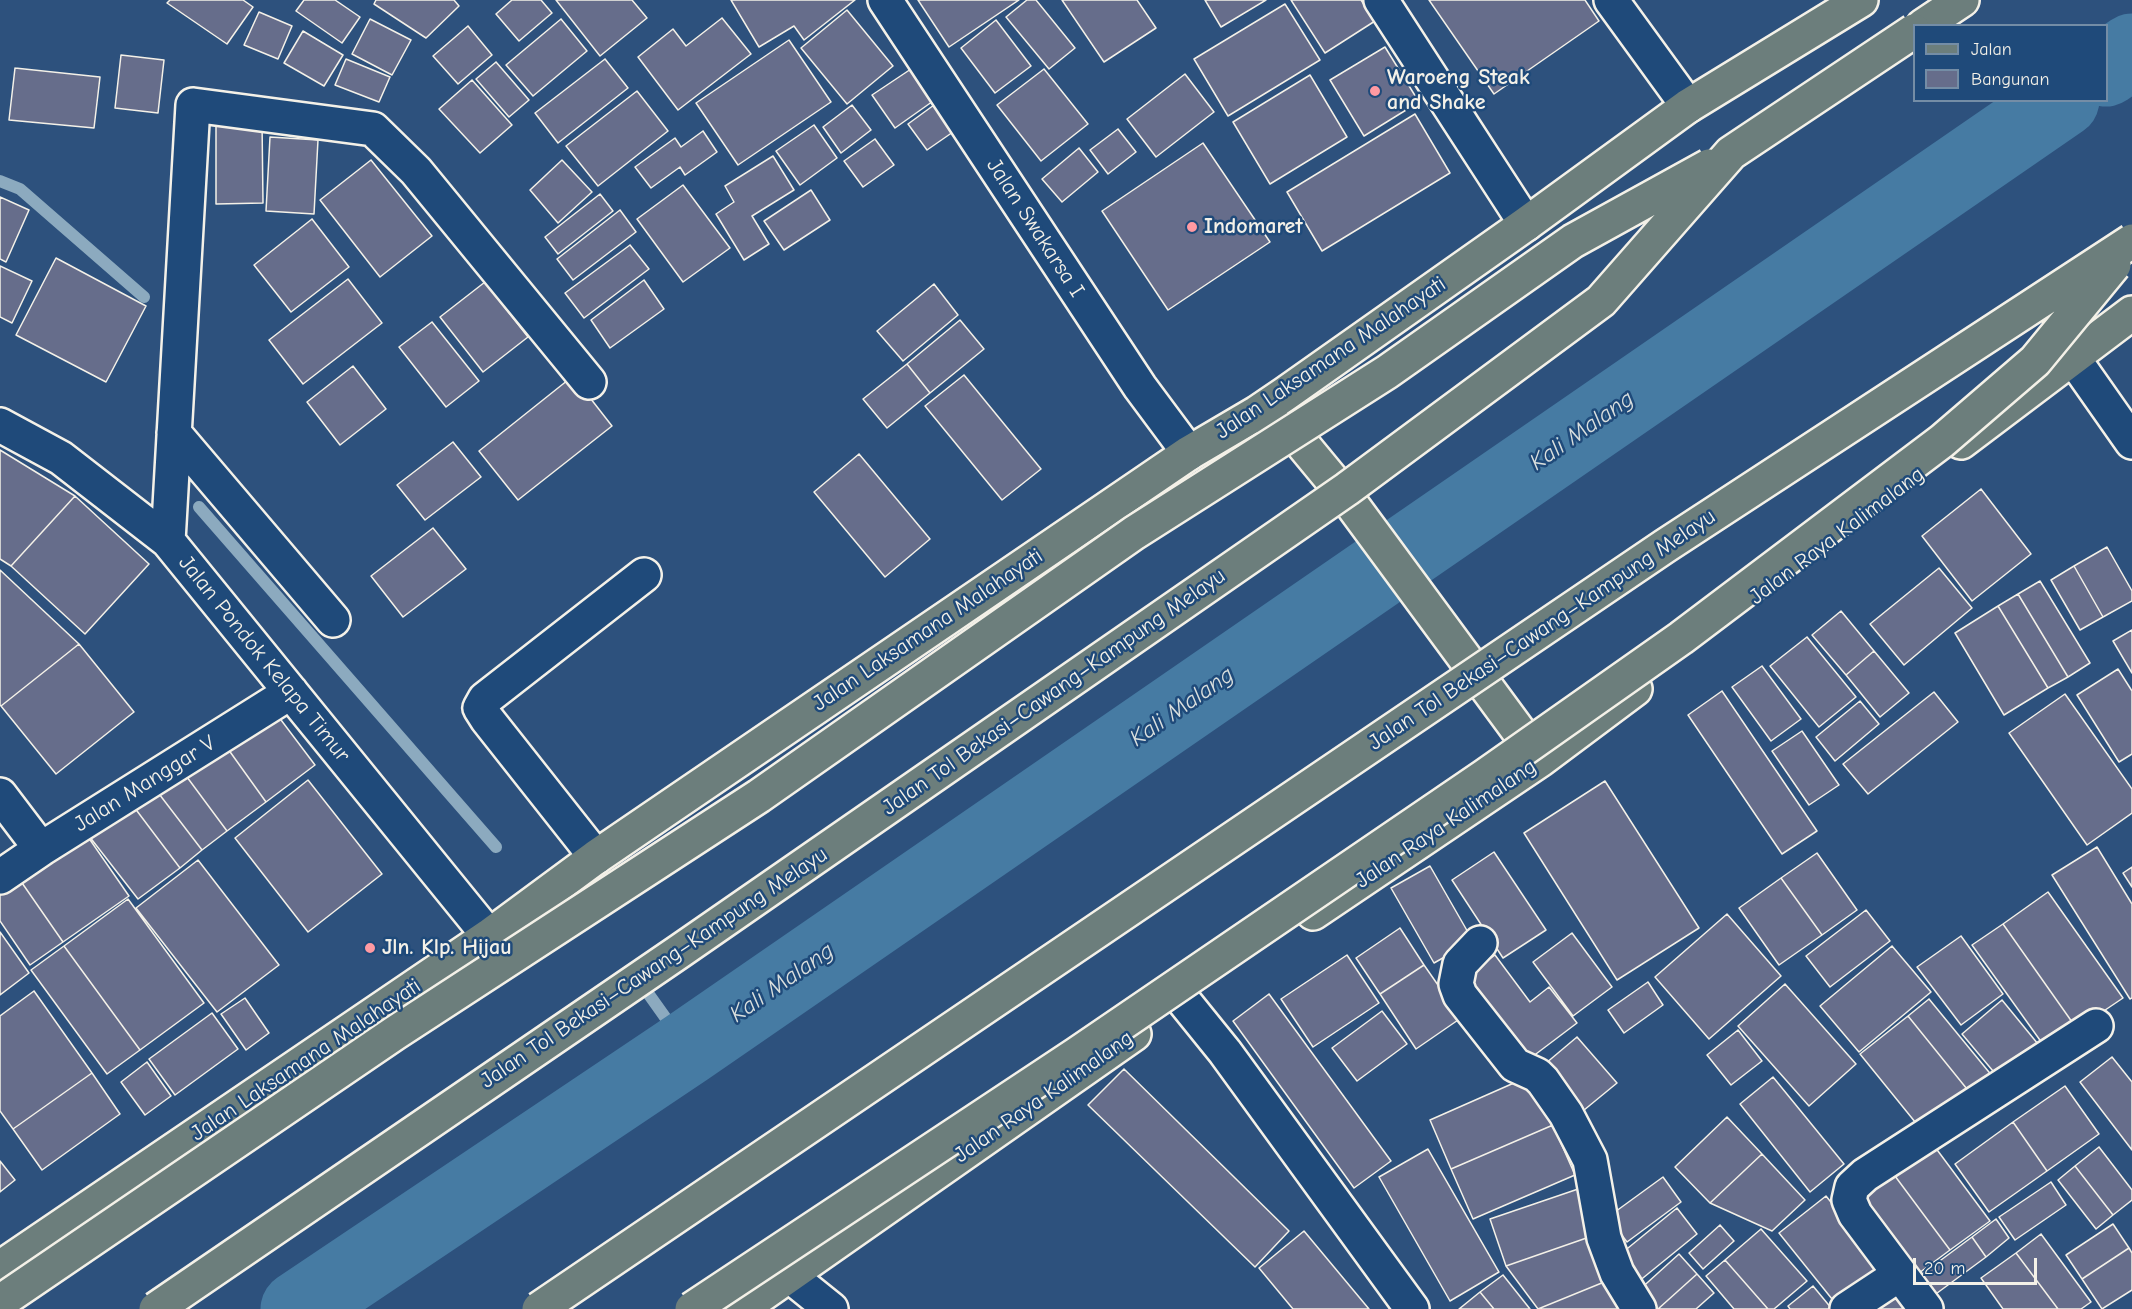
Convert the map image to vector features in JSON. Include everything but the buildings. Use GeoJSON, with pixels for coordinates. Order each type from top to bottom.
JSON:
{"type":"FeatureCollection","features":[{"type":"Feature","properties":{"kind":"main road","name":"Jalan Laksamana Malahayati"},"geometry":{"type":"LineString","coordinates":[[0,1268],[489,936],[596,857],[1189,453],[1286,394],[1688,106],[1861,0]]}},
{"type":"Feature","properties":{"kind":"main road"},"geometry":{"type":"LineString","coordinates":[[1926,24],[1962,0]]}},
{"type":"Feature","properties":{"kind":"main road","name":"Jalan Tol Bekasi–Cawang–Kampung Melayu"},"geometry":{"type":"LineString","coordinates":[[156,1309],[700,937],[1347,489],[1601,301],[1731,153],[1913,32]]}},
{"type":"Feature","properties":{"kind":"main road"},"geometry":{"type":"LineString","coordinates":[[0,1302],[395,1033],[759,796],[1134,533],[1387,372],[1573,241],[1731,153]]}},
{"type":"Feature","properties":{"kind":"main road"},"geometry":{"type":"LineString","coordinates":[[692,1309],[1077,1054],[1485,776],[1681,638],[1942,441],[2035,361],[2132,242]]}},
{"type":"Feature","properties":{"kind":"main road","name":"Jalan Tol Bekasi–Cawang–Kampung Melayu"},"geometry":{"type":"LineString","coordinates":[[539,1309],[1665,546],[2132,242]]}},
{"type":"Feature","properties":{"kind":"main road","name":"Jalan Raya Kalimalang"},"geometry":{"type":"LineString","coordinates":[[741,1309],[1183,1000],[1540,760],[2132,313]]}},
{"type":"Feature","properties":{"kind":"main road"},"geometry":{"type":"LineString","coordinates":[[1286,394],[1299,440]]}},
{"type":"Feature","properties":{"kind":"main road"},"geometry":{"type":"LineString","coordinates":[[1257,413],[1299,440],[1347,498],[1540,760]]}},
{"type":"Feature","properties":{"kind":"street","name":"Jalan Swakarsa I"},"geometry":{"type":"LineString","coordinates":[[885,0],[1140,387],[1189,453]]}},
{"type":"Feature","properties":{"kind":"street"},"geometry":{"type":"LineString","coordinates":[[1381,0],[1526,224]]}},
{"type":"Feature","properties":{"kind":"street"},"geometry":{"type":"LineString","coordinates":[[1611,0],[1688,106]]}},
{"type":"Feature","properties":{"kind":"street"},"geometry":{"type":"LineString","coordinates":[[168,541],[193,105],[373,129],[416,171],[589,382]]}},
{"type":"Feature","properties":{"kind":"street"},"geometry":{"type":"LineString","coordinates":[[2073,358],[2132,442]]}},
{"type":"Feature","properties":{"kind":"street","name":"Jalan Pondok Kelapa Timur"},"geometry":{"type":"LineString","coordinates":[[0,425],[61,458],[168,541],[489,936]]}},
{"type":"Feature","properties":{"kind":"street"},"geometry":{"type":"LineString","coordinates":[[174,433],[333,620]]}},
{"type":"Feature","properties":{"kind":"street"},"geometry":{"type":"LineString","coordinates":[[596,857],[480,708],[485,699],[644,575]]}},
{"type":"Feature","properties":{"kind":"street","name":"Jalan Manggar V"},"geometry":{"type":"LineString","coordinates":[[0,877],[291,692]]}},
{"type":"Feature","properties":{"kind":"street"},"geometry":{"type":"LineString","coordinates":[[0,795],[41,849]]}},
{"type":"Feature","properties":{"kind":"street"},"geometry":{"type":"LineString","coordinates":[[1480,943],[1460,964],[1456,984],[1460,995],[1515,1065],[1537,1075],[1543,1081],[1571,1122],[1590,1160],[1604,1238],[1617,1273],[1639,1309]]}},
{"type":"Feature","properties":{"kind":"street"},"geometry":{"type":"LineString","coordinates":[[1183,1000],[1225,1052],[1412,1309]]}},
{"type":"Feature","properties":{"kind":"street"},"geometry":{"type":"LineString","coordinates":[[1926,1309],[1851,1207],[1849,1194],[1852,1187],[1865,1175],[2096,1026]]}},
{"type":"Feature","properties":{"kind":"street"},"geometry":{"type":"LineString","coordinates":[[1847,1309],[1900,1274]]}},
{"type":"Feature","properties":{"kind":"street"},"geometry":{"type":"LineString","coordinates":[[790,1276],[831,1309]]}},
{"type":"Feature","properties":{"kind":"waterway","name":"Kali Malang"},"geometry":{"type":"LineString","coordinates":[[2108,68],[2132,51]]}},
{"type":"Feature","properties":{"kind":"waterway","name":"Kali Malang"},"geometry":{"type":"LineString","coordinates":[[298,1309],[687,1048],[2059,102]]}},
{"type":"Feature","properties":{"kind":"waterway"},"geometry":{"type":"LineString","coordinates":[[0,181],[20,189],[144,297]]}},
{"type":"Feature","properties":{"kind":"waterway"},"geometry":{"type":"LineString","coordinates":[[199,507],[496,847]]}},
{"type":"Feature","properties":{"kind":"waterway"},"geometry":{"type":"LineString","coordinates":[[645,989],[687,1048]]}},
{"type":"Feature","properties":{"kind":"place","name":"Waroeng Steak and Shake"},"geometry":{"type":"Point","coordinates":[1375,91]}},
{"type":"Feature","properties":{"kind":"place","name":"Indomaret"},"geometry":{"type":"Point","coordinates":[1192,227]}},
{"type":"Feature","properties":{"kind":"place","name":"Jln. Klp. Hijau"},"geometry":{"type":"Point","coordinates":[370,948]}}]}
